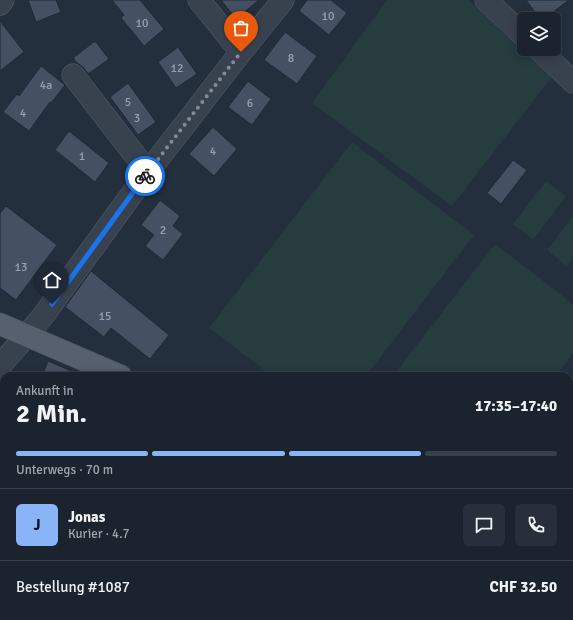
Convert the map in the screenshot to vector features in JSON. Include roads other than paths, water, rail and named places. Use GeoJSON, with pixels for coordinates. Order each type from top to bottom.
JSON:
{"type":"FeatureCollection","features":[{"type":"Feature","properties":{"kind":"main road"},"geometry":{"type":"LineString","coordinates":[[0,324],[112,372]]}},
{"type":"Feature","properties":{"kind":"street"},"geometry":{"type":"LineString","coordinates":[[199,0],[241,52]]}},
{"type":"Feature","properties":{"kind":"street"},"geometry":{"type":"LineString","coordinates":[[0,366],[43,316],[148,172],[283,0]]}},
{"type":"Feature","properties":{"kind":"street"},"geometry":{"type":"LineString","coordinates":[[486,0],[517,29]]}},
{"type":"Feature","properties":{"kind":"street"},"geometry":{"type":"LineString","coordinates":[[545,56],[573,82]]}},
{"type":"Feature","properties":{"kind":"street"},"geometry":{"type":"LineString","coordinates":[[73,74],[148,172]]}}]}
